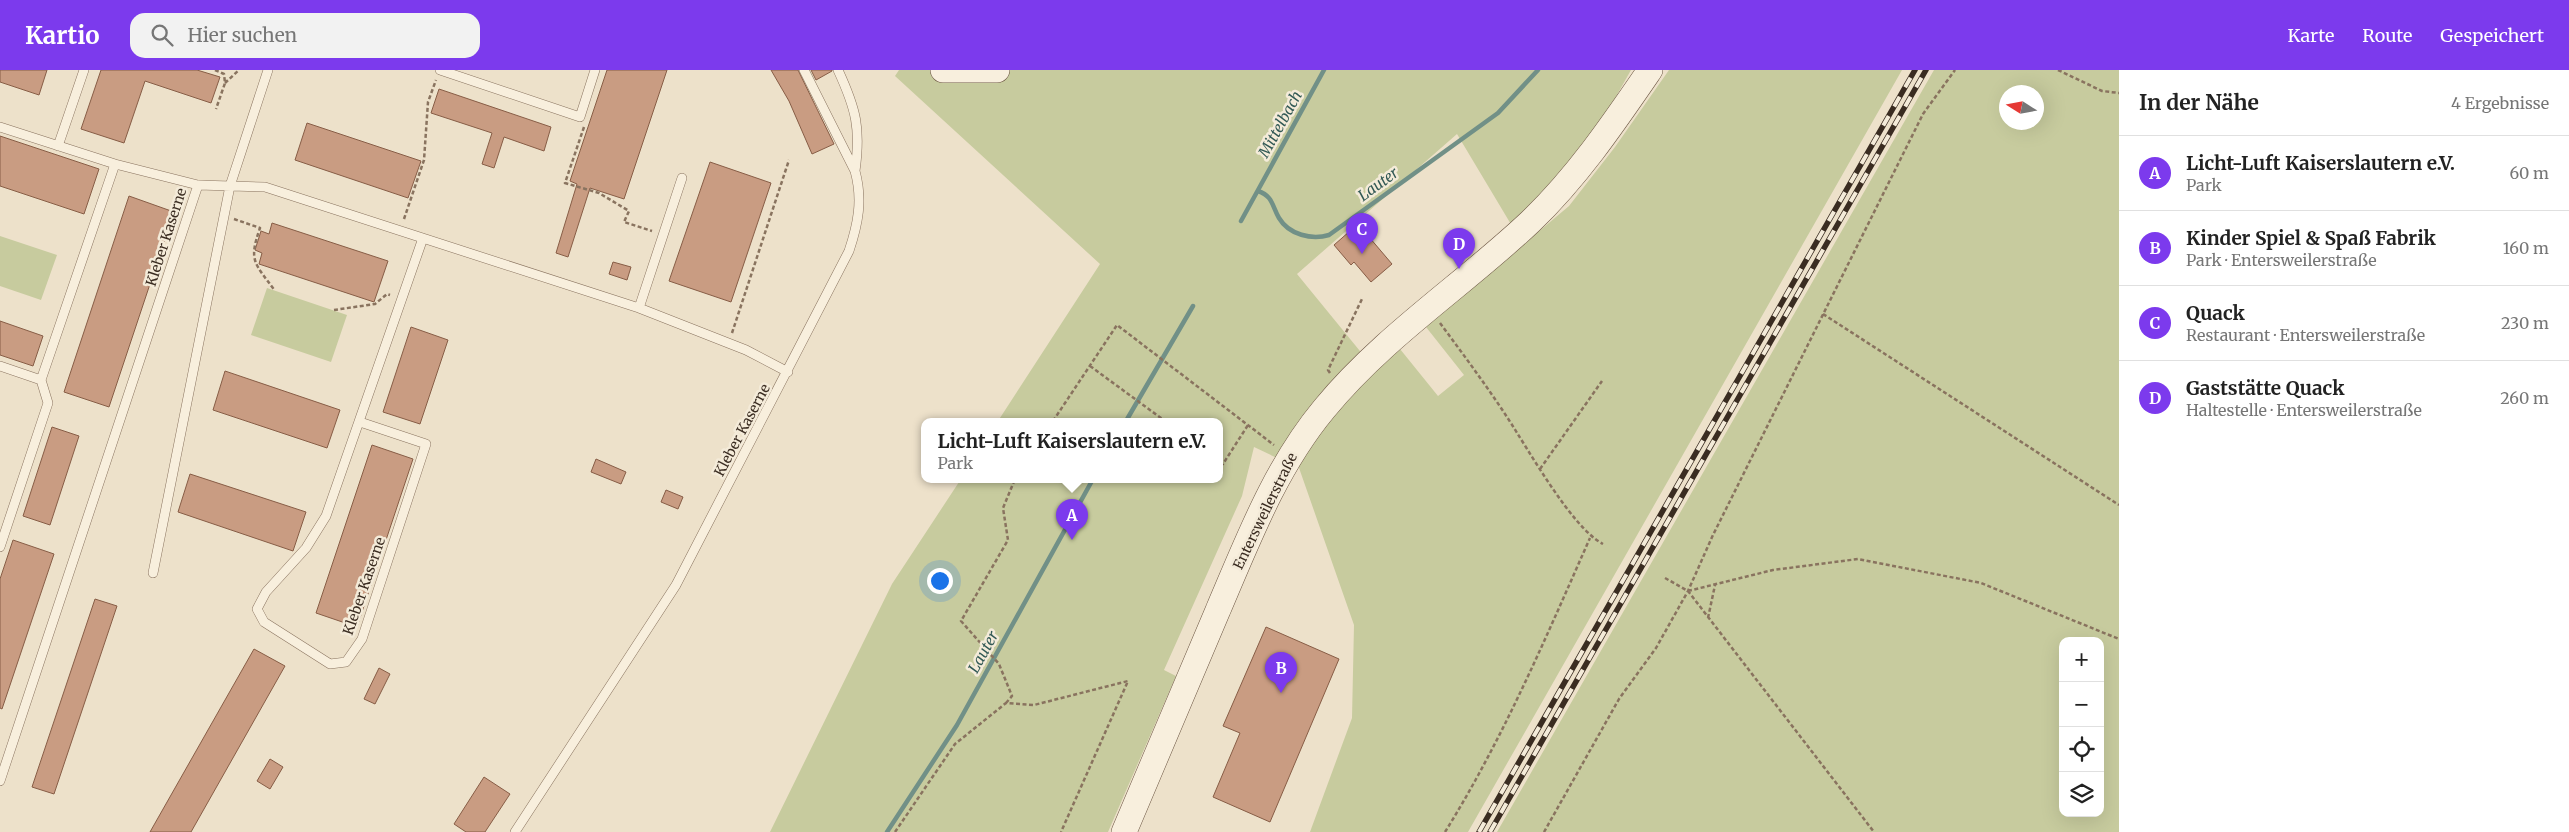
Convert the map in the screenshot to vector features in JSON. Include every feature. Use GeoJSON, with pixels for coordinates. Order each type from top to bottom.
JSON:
{"type":"FeatureCollection","features":[{"type":"Feature","properties":{"kind":"main road"},"geometry":{"type":"LineString","coordinates":[[943,70],[997,70]]}},
{"type":"Feature","properties":{"kind":"main road","name":"Entersweilerstraße"},"geometry":{"type":"LineString","coordinates":[[1124,832],[1274,486],[1289,456],[1343,388],[1374,354],[1528,224],[1560,192],[1606,135],[1650,70]]}},
{"type":"Feature","properties":{"kind":"lane"},"geometry":{"type":"LineString","coordinates":[[58,146],[84,70]]}},
{"type":"Feature","properties":{"kind":"lane"},"geometry":{"type":"LineString","coordinates":[[153,573],[230,186],[268,70]]}},
{"type":"Feature","properties":{"kind":"lane"},"geometry":{"type":"LineString","coordinates":[[438,74],[580,117],[596,70]]}},
{"type":"Feature","properties":{"kind":"lane"},"geometry":{"type":"LineString","coordinates":[[804,70],[856,171]]}},
{"type":"Feature","properties":{"kind":"lane"},"geometry":{"type":"LineString","coordinates":[[838,70],[858,120],[859,143],[856,171]]}},
{"type":"Feature","properties":{"kind":"lane","name":"Kleber Kaserne"},"geometry":{"type":"LineString","coordinates":[[0,127],[115,164],[198,185],[265,187],[639,308],[728,344],[788,372]]}},
{"type":"Feature","properties":{"kind":"lane"},"geometry":{"type":"LineString","coordinates":[[0,547],[4,524],[48,403],[41,380],[115,164]]}},
{"type":"Feature","properties":{"kind":"lane","name":"Kleber Kaserne"},"geometry":{"type":"LineString","coordinates":[[516,832],[676,585],[839,273],[855,234],[860,198],[856,171]]}},
{"type":"Feature","properties":{"kind":"lane"},"geometry":{"type":"LineString","coordinates":[[639,308],[682,178]]}},
{"type":"Feature","properties":{"kind":"lane","name":"Kleber Kaserne"},"geometry":{"type":"LineString","coordinates":[[0,780],[198,185]]}},
{"type":"Feature","properties":{"kind":"lane","name":"Kleber Kaserne"},"geometry":{"type":"LineString","coordinates":[[360,422],[426,444],[362,640],[346,662],[330,664],[264,622],[257,609],[266,592],[306,548],[326,516],[423,238]]}},
{"type":"Feature","properties":{"kind":"lane"},"geometry":{"type":"LineString","coordinates":[[0,366],[41,380]]}},
{"type":"Feature","properties":{"kind":"path"},"geometry":{"type":"LineString","coordinates":[[215,70],[224,74],[225,83],[216,109]]}},
{"type":"Feature","properties":{"kind":"path"},"geometry":{"type":"LineString","coordinates":[[225,83],[239,70]]}},
{"type":"Feature","properties":{"kind":"path"},"geometry":{"type":"LineString","coordinates":[[1544,832],[1619,699],[1656,648],[1688,591],[1713,534],[1923,114],[1955,70]]}},
{"type":"Feature","properties":{"kind":"path"},"geometry":{"type":"LineString","coordinates":[[2058,70],[2102,91],[2119,93]]}},
{"type":"Feature","properties":{"kind":"path"},"geometry":{"type":"LineString","coordinates":[[400,230],[424,160],[428,102],[438,74]]}},
{"type":"Feature","properties":{"kind":"path"},"geometry":{"type":"LineString","coordinates":[[580,117],[586,123],[566,183],[599,194],[629,211],[624,222],[663,235]]}},
{"type":"Feature","properties":{"kind":"path"},"geometry":{"type":"LineString","coordinates":[[728,344],[790,160]]}},
{"type":"Feature","properties":{"kind":"path"},"geometry":{"type":"LineString","coordinates":[[228,199],[235,220],[260,228],[252,250],[254,262],[275,291]]}},
{"type":"Feature","properties":{"kind":"path"},"geometry":{"type":"LineString","coordinates":[[334,310],[375,304],[387,294],[402,300]]}},
{"type":"Feature","properties":{"kind":"path"},"geometry":{"type":"LineString","coordinates":[[1343,388],[1328,370],[1362,299]]}},
{"type":"Feature","properties":{"kind":"path"},"geometry":{"type":"LineString","coordinates":[[1429,307],[1486,387],[1540,470],[1590,538],[1603,544]]}},
{"type":"Feature","properties":{"kind":"path"},"geometry":{"type":"LineString","coordinates":[[1823,314],[2119,504]]}},
{"type":"Feature","properties":{"kind":"path"},"geometry":{"type":"LineString","coordinates":[[1054,418],[1117,325],[1277,447]]}},
{"type":"Feature","properties":{"kind":"path"},"geometry":{"type":"LineString","coordinates":[[1090,366],[1161,418]]}},
{"type":"Feature","properties":{"kind":"path"},"geometry":{"type":"LineString","coordinates":[[1540,470],[1602,380]]}},
{"type":"Feature","properties":{"kind":"path"},"geometry":{"type":"LineString","coordinates":[[1223,464],[1248,425]]}},
{"type":"Feature","properties":{"kind":"path"},"geometry":{"type":"LineString","coordinates":[[895,832],[955,744],[1012,696],[999,664],[961,621],[1008,540],[1003,508],[1013,483]]}},
{"type":"Feature","properties":{"kind":"path"},"geometry":{"type":"LineString","coordinates":[[1445,832],[1469,794],[1523,687],[1590,538]]}},
{"type":"Feature","properties":{"kind":"path"},"geometry":{"type":"LineString","coordinates":[[1688,591],[1773,570],[1858,559],[1981,583],[2119,639]]}},
{"type":"Feature","properties":{"kind":"path"},"geometry":{"type":"LineString","coordinates":[[1665,578],[1688,591],[1874,832]]}},
{"type":"Feature","properties":{"kind":"path"},"geometry":{"type":"LineString","coordinates":[[1708,618],[1715,585]]}},
{"type":"Feature","properties":{"kind":"path"},"geometry":{"type":"LineString","coordinates":[[1006,703],[1034,705],[1128,681],[1061,832]]}},
{"type":"Feature","properties":{"kind":"green space"},"geometry":{"type":"Polygon","coordinates":[[[899,70],[1631,70],[1596,132],[1512,226],[1457,134],[1297,274],[1364,356],[1277,458],[1254,447],[1242,496],[1164,670],[1176,676],[1108,832],[770,832],[892,584],[958,483],[1223,483],[1223,418],[1000,418],[1100,264],[895,76],[899,70]]]}},
{"type":"Feature","properties":{"kind":"green space"},"geometry":{"type":"Polygon","coordinates":[[[1669,70],[1902,70],[1468,832],[1310,832],[1352,718],[1354,625],[1298,465],[1329,419],[1367,379],[1400,349],[1438,396],[1464,375],[1426,327],[1569,206],[1615,147],[1669,70]]]}},
{"type":"Feature","properties":{"kind":"green space"},"geometry":{"type":"Polygon","coordinates":[[[1934,70],[2119,70],[2119,832],[1497,832],[1934,70]]]}},
{"type":"Feature","properties":{"kind":"green space"},"geometry":{"type":"Polygon","coordinates":[[[0,236],[57,255],[41,300],[0,286],[0,236]]]}},
{"type":"Feature","properties":{"kind":"green space"},"geometry":{"type":"Polygon","coordinates":[[[267,288],[347,315],[331,362],[251,335],[267,288]]]}},
{"type":"Feature","properties":{"kind":"building"},"geometry":{"type":"Polygon","coordinates":[[[0,70],[47,70],[39,95],[0,82],[0,70]]]}},
{"type":"Feature","properties":{"kind":"building"},"geometry":{"type":"Polygon","coordinates":[[[101,70],[197,70],[220,77],[211,103],[145,81],[124,143],[81,129],[101,70]]]}},
{"type":"Feature","properties":{"kind":"building"},"geometry":{"type":"Polygon","coordinates":[[[607,70],[667,70],[624,199],[590,188],[568,257],[556,253],[577,184],[570,181],[607,70]]]}},
{"type":"Feature","properties":{"kind":"building"},"geometry":{"type":"Polygon","coordinates":[[[771,70],[798,70],[834,144],[812,154],[789,101],[771,70]]]}},
{"type":"Feature","properties":{"kind":"building"},"geometry":{"type":"Polygon","coordinates":[[[811,70],[832,70],[832,71],[816,80],[811,70]]]}},
{"type":"Feature","properties":{"kind":"building"},"geometry":{"type":"Polygon","coordinates":[[[439,89],[551,127],[544,151],[504,137],[494,168],[482,164],[492,133],[431,113],[439,89]]]}},
{"type":"Feature","properties":{"kind":"building"},"geometry":{"type":"Polygon","coordinates":[[[307,123],[421,161],[408,198],[295,160],[307,123]]]}},
{"type":"Feature","properties":{"kind":"building"},"geometry":{"type":"Polygon","coordinates":[[[0,136],[99,169],[84,214],[0,186],[0,136]]]}},
{"type":"Feature","properties":{"kind":"building"},"geometry":{"type":"Polygon","coordinates":[[[710,162],[771,183],[731,302],[669,281],[710,162]]]}},
{"type":"Feature","properties":{"kind":"building"},"geometry":{"type":"Polygon","coordinates":[[[129,196],[174,212],[109,407],[64,392],[129,196]]]}},
{"type":"Feature","properties":{"kind":"building"},"geometry":{"type":"Polygon","coordinates":[[[272,223],[388,261],[374,302],[259,264],[262,253],[255,250],[261,231],[269,234],[272,223]]]}},
{"type":"Feature","properties":{"kind":"building"},"geometry":{"type":"Polygon","coordinates":[[[1358,224],[1392,264],[1371,282],[1354,262],[1351,265],[1334,245],[1358,224]]]}},
{"type":"Feature","properties":{"kind":"building"},"geometry":{"type":"Polygon","coordinates":[[[613,262],[631,267],[627,280],[609,274],[613,262]]]}},
{"type":"Feature","properties":{"kind":"building"},"geometry":{"type":"Polygon","coordinates":[[[0,321],[43,336],[33,366],[0,355],[0,321]]]}},
{"type":"Feature","properties":{"kind":"building"},"geometry":{"type":"Polygon","coordinates":[[[411,327],[448,340],[420,424],[383,412],[411,327]]]}},
{"type":"Feature","properties":{"kind":"building"},"geometry":{"type":"Polygon","coordinates":[[[225,371],[340,410],[327,448],[213,410],[225,371]]]}},
{"type":"Feature","properties":{"kind":"building"},"geometry":{"type":"Polygon","coordinates":[[[52,427],[79,436],[50,525],[23,516],[52,427]]]}},
{"type":"Feature","properties":{"kind":"building"},"geometry":{"type":"Polygon","coordinates":[[[372,445],[413,459],[357,627],[316,613],[372,445]]]}},
{"type":"Feature","properties":{"kind":"building"},"geometry":{"type":"Polygon","coordinates":[[[596,459],[626,472],[621,484],[591,472],[596,459]]]}},
{"type":"Feature","properties":{"kind":"building"},"geometry":{"type":"Polygon","coordinates":[[[190,474],[306,512],[293,551],[178,512],[190,474]]]}},
{"type":"Feature","properties":{"kind":"building"},"geometry":{"type":"Polygon","coordinates":[[[666,490],[683,497],[678,509],[661,502],[666,490]]]}},
{"type":"Feature","properties":{"kind":"building"},"geometry":{"type":"Polygon","coordinates":[[[13,540],[54,554],[2,709],[0,708],[0,579],[13,540]]]}},
{"type":"Feature","properties":{"kind":"building"},"geometry":{"type":"Polygon","coordinates":[[[95,599],[117,606],[54,794],[32,787],[95,599]]]}},
{"type":"Feature","properties":{"kind":"building"},"geometry":{"type":"Polygon","coordinates":[[[1266,627],[1339,659],[1270,822],[1213,797],[1240,733],[1223,726],[1266,627]]]}},
{"type":"Feature","properties":{"kind":"building"},"geometry":{"type":"Polygon","coordinates":[[[254,649],[285,666],[191,832],[150,832],[254,649]]]}},
{"type":"Feature","properties":{"kind":"building"},"geometry":{"type":"Polygon","coordinates":[[[379,668],[390,674],[375,704],[364,699],[379,668]]]}},
{"type":"Feature","properties":{"kind":"building"},"geometry":{"type":"Polygon","coordinates":[[[270,759],[283,767],[270,789],[257,781],[270,759]]]}},
{"type":"Feature","properties":{"kind":"building"},"geometry":{"type":"Polygon","coordinates":[[[484,777],[510,794],[485,832],[466,832],[454,824],[484,777]]]}},
{"type":"Feature","properties":{"kind":"waterway","name":"Mittelbach"},"geometry":{"type":"LineString","coordinates":[[1241,221],[1324,70]]}},
{"type":"Feature","properties":{"kind":"waterway","name":"Lauter"},"geometry":{"type":"LineString","coordinates":[[1258,191],[1267,196],[1272,202],[1279,218],[1289,229],[1301,235],[1315,237],[1329,235],[1498,113],[1538,70]]}},
{"type":"Feature","properties":{"kind":"waterway","name":"Lauter"},"geometry":{"type":"LineString","coordinates":[[1128,418],[1193,306]]}},
{"type":"Feature","properties":{"kind":"waterway","name":"Lauter"},"geometry":{"type":"LineString","coordinates":[[887,832],[957,725],[1091,483]]}},
{"type":"Feature","properties":{"kind":"railway"},"geometry":{"type":"LineString","coordinates":[[1479,832],[1915,70]]}},
{"type":"Feature","properties":{"kind":"railway"},"geometry":{"type":"LineString","coordinates":[[1490,832],[1926,70]]}},
{"type":"Feature","properties":{"kind":"place","name":"Quack"},"geometry":{"type":"Point","coordinates":[1362,254]}},
{"type":"Feature","properties":{"kind":"place","name":"Gaststätte Quack"},"geometry":{"type":"Point","coordinates":[1459,269]}},
{"type":"Feature","properties":{"kind":"place","name":"Licht-Luft Kaiserslautern e.V."},"geometry":{"type":"Point","coordinates":[1072,540]}},
{"type":"Feature","properties":{"kind":"place","name":"Kinder Spiel & Spaß Fabrik"},"geometry":{"type":"Point","coordinates":[1281,693]}}]}
